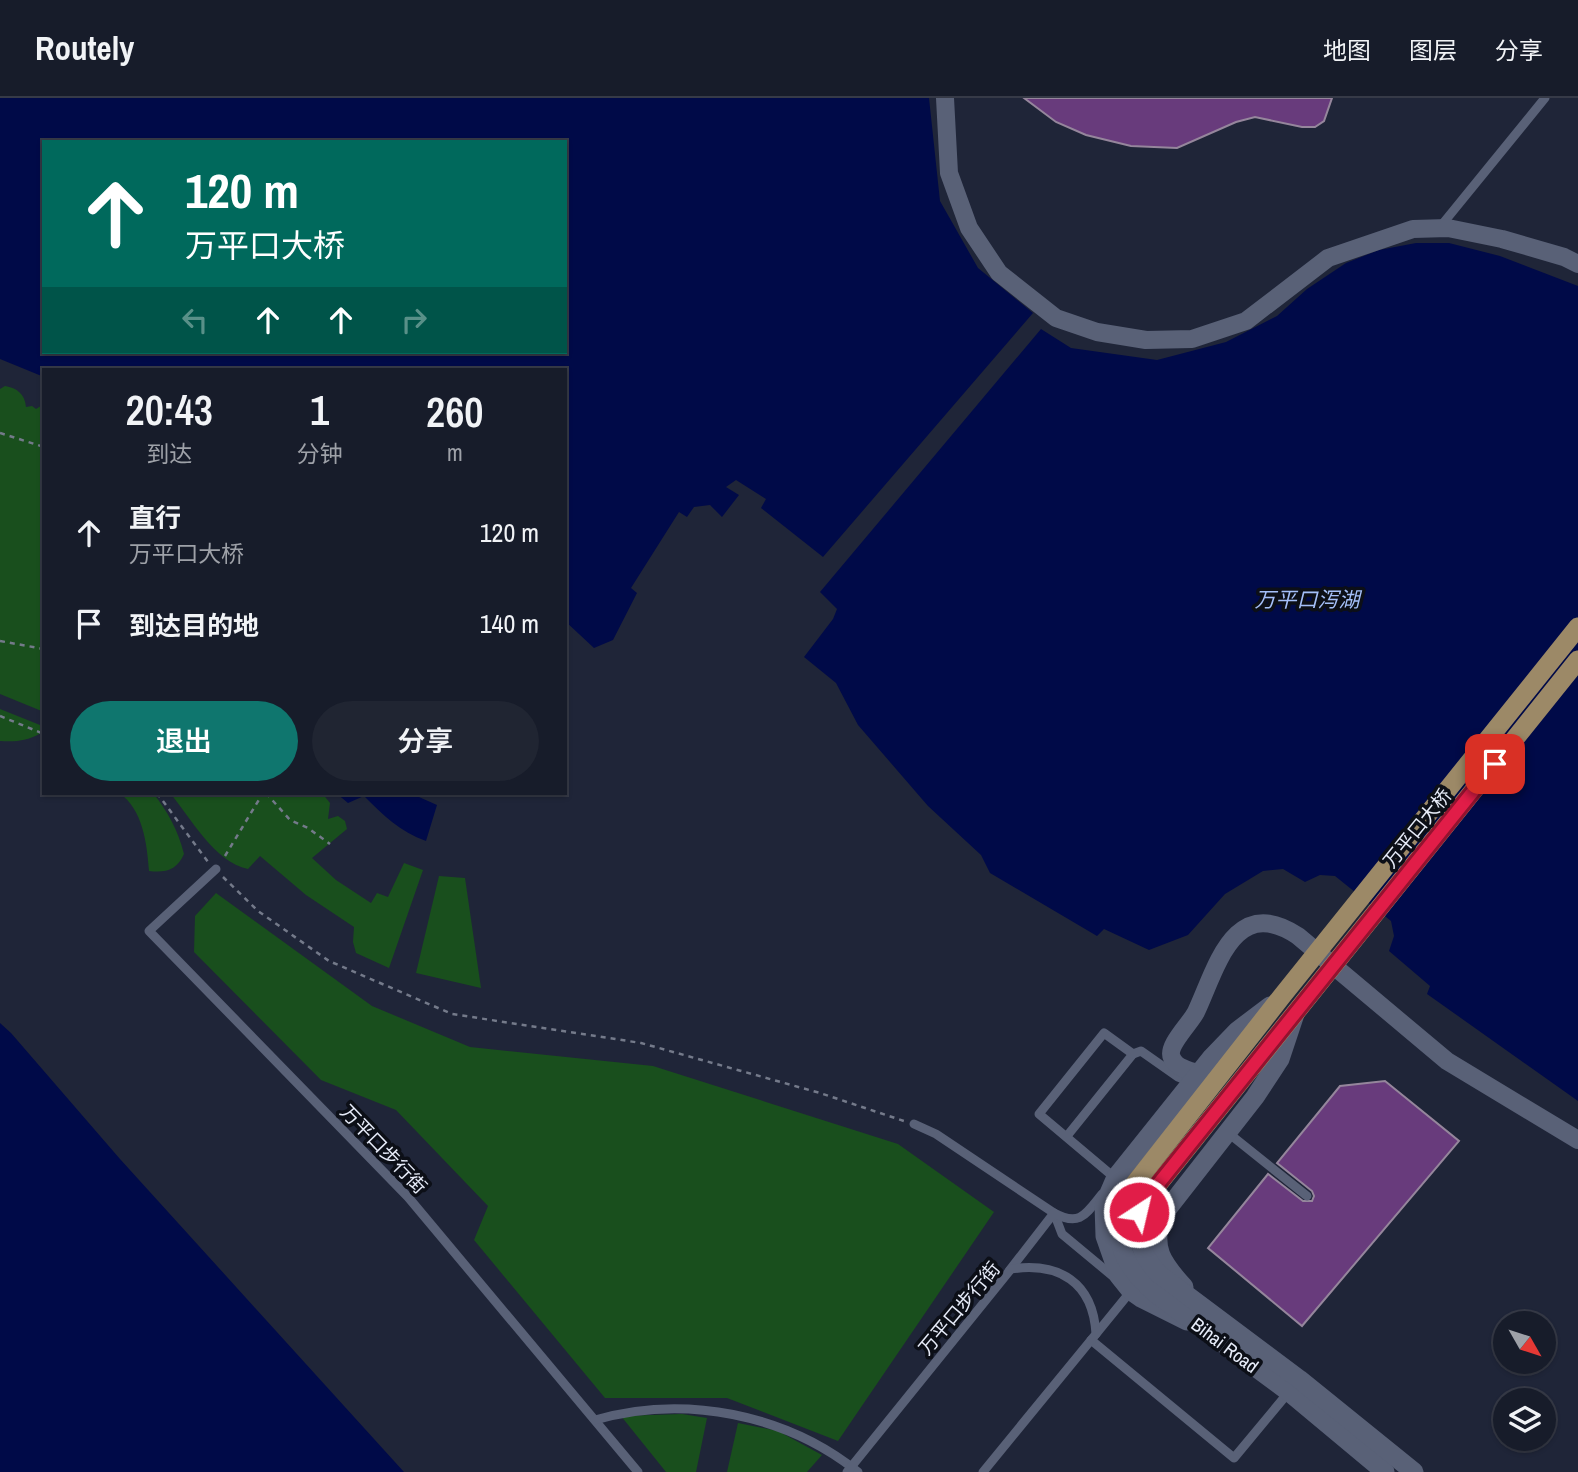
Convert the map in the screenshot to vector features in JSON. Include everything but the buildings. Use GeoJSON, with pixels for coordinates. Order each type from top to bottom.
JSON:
{"type":"FeatureCollection","features":[{"type":"Feature","properties":{"kind":"main road","name":"万平口大桥"},"geometry":{"type":"LineString","coordinates":[[1123,1184],[1282,996],[1578,627]]}},
{"type":"Feature","properties":{"kind":"main road","name":"万平口大桥"},"geometry":{"type":"LineString","coordinates":[[1137,1225],[1139,1212],[1147,1198],[1578,660]]}},
{"type":"Feature","properties":{"kind":"main road"},"geometry":{"type":"LineString","coordinates":[[1202,1327],[1160,1309],[1130,1291],[1119,1276],[1105,1236],[1104,1205],[1123,1184],[1195,1078],[1222,1045],[1282,996]]}},
{"type":"Feature","properties":{"kind":"main road"},"geometry":{"type":"LineString","coordinates":[[1196,1300],[1168,1270],[1159,1252],[1156,1236],[1162,1216],[1255,1097],[1280,1059],[1296,1012]]}},
{"type":"Feature","properties":{"kind":"main road","name":"Bihai Road"},"geometry":{"type":"LineString","coordinates":[[1123,1184],[1120,1238],[1123,1255],[1129,1268],[1154,1293],[1294,1386],[1414,1472]]}},
{"type":"Feature","properties":{"kind":"main road","name":"Bihai Road"},"geometry":{"type":"LineString","coordinates":[[1137,1225],[1139,1244],[1150,1265],[1196,1300],[1294,1386],[1385,1472]]}},
{"type":"Feature","properties":{"kind":"street"},"geometry":{"type":"LineString","coordinates":[[945,98],[949,173],[969,228],[999,273],[1056,318],[1097,332],[1146,341],[1192,339],[1246,321],[1328,258],[1413,229],[1439,228],[1502,239],[1564,257],[1578,264]]}},
{"type":"Feature","properties":{"kind":"street"},"geometry":{"type":"LineString","coordinates":[[1195,1078],[1171,1058],[1171,1048],[1195,1014],[1206,983],[1225,947],[1253,926],[1269,923],[1284,927],[1298,936],[1447,1061],[1578,1140]]}},
{"type":"Feature","properties":{"kind":"lane"},"geometry":{"type":"LineString","coordinates":[[1439,228],[1545,98]]}},
{"type":"Feature","properties":{"kind":"lane","name":"万平口步行街"},"geometry":{"type":"LineString","coordinates":[[216,869],[149,931],[408,1198],[638,1472]]}},
{"type":"Feature","properties":{"kind":"lane"},"geometry":{"type":"LineString","coordinates":[[914,1124],[936,1134],[1054,1213],[1069,1221],[1076,1220],[1123,1184],[1039,1114],[1104,1033],[1133,1054]]}},
{"type":"Feature","properties":{"kind":"lane"},"geometry":{"type":"LineString","coordinates":[[1067,1136],[1133,1054],[1141,1051],[1178,1077],[1195,1078]]}},
{"type":"Feature","properties":{"kind":"lane"},"geometry":{"type":"LineString","coordinates":[[1227,1132],[1307,1196]]}},
{"type":"Feature","properties":{"kind":"lane"},"geometry":{"type":"LineString","coordinates":[[1007,1273],[1054,1213]]}},
{"type":"Feature","properties":{"kind":"lane"},"geometry":{"type":"LineString","coordinates":[[983,1472],[1130,1291],[1062,1234],[1054,1213]]}},
{"type":"Feature","properties":{"kind":"lane","name":"万平口步行街"},"geometry":{"type":"LineString","coordinates":[[852,1470],[1010,1269],[1030,1266],[1049,1268],[1065,1275],[1085,1296],[1093,1312],[1093,1337]]}},
{"type":"Feature","properties":{"kind":"lane"},"geometry":{"type":"LineString","coordinates":[[1093,1337],[1234,1458],[1294,1386]]}},
{"type":"Feature","properties":{"kind":"lane"},"geometry":{"type":"LineString","coordinates":[[595,1420],[620,1413],[654,1409],[694,1409],[732,1414],[768,1422],[807,1439],[852,1470]]}},
{"type":"Feature","properties":{"kind":"path"},"geometry":{"type":"LineString","coordinates":[[0,433],[42,446]]}},
{"type":"Feature","properties":{"kind":"path"},"geometry":{"type":"LineString","coordinates":[[0,641],[42,649]]}},
{"type":"Feature","properties":{"kind":"path"},"geometry":{"type":"LineString","coordinates":[[0,716],[42,733]]}},
{"type":"Feature","properties":{"kind":"path"},"geometry":{"type":"LineString","coordinates":[[158,795],[201,855],[258,911],[329,961],[453,1014],[641,1043],[820,1093],[914,1124]]}},
{"type":"Feature","properties":{"kind":"path"},"geometry":{"type":"LineString","coordinates":[[225,856],[263,795]]}},
{"type":"Feature","properties":{"kind":"path"},"geometry":{"type":"LineString","coordinates":[[266,795],[289,820],[308,828],[330,844]]}},
{"type":"Feature","properties":{"kind":"green space"},"geometry":{"type":"Polygon","coordinates":[[[5,386],[20,392],[26,407],[32,406],[36,409],[42,405],[42,711],[0,694],[0,389],[5,386]]]}},
{"type":"Feature","properties":{"kind":"green space"},"geometry":{"type":"Polygon","coordinates":[[[0,709],[40,725],[41,733],[21,740],[0,741],[0,709]]]}},
{"type":"Feature","properties":{"kind":"green space"},"geometry":{"type":"Polygon","coordinates":[[[121,795],[154,795],[168,814],[184,854],[174,867],[166,871],[149,871],[139,818],[121,795]]]}},
{"type":"Feature","properties":{"kind":"green space"},"geometry":{"type":"Polygon","coordinates":[[[172,795],[324,795],[330,803],[328,819],[338,816],[345,821],[347,829],[312,858],[336,880],[371,903],[377,893],[388,897],[404,863],[423,870],[389,968],[356,953],[353,942],[354,927],[306,895],[260,856],[248,869],[224,858],[204,838],[172,795]]]}},
{"type":"Feature","properties":{"kind":"green space"},"geometry":{"type":"Polygon","coordinates":[[[439,876],[465,878],[481,988],[416,973],[439,876]]]}},
{"type":"Feature","properties":{"kind":"green space"},"geometry":{"type":"Polygon","coordinates":[[[216,893],[372,1006],[470,1047],[653,1066],[898,1144],[994,1212],[838,1441],[727,1398],[605,1398],[474,1240],[488,1206],[396,1110],[321,1080],[194,952],[195,916],[216,893]]]}},
{"type":"Feature","properties":{"kind":"green space"},"geometry":{"type":"Polygon","coordinates":[[[682,1414],[707,1418],[696,1472],[666,1472],[621,1416],[682,1414]]]}},
{"type":"Feature","properties":{"kind":"green space"},"geometry":{"type":"Polygon","coordinates":[[[738,1423],[778,1431],[822,1455],[807,1472],[727,1472],[738,1423]]]}},
{"type":"Feature","properties":{"kind":"water"},"geometry":{"type":"Polygon","coordinates":[[[0,98],[929,98],[940,201],[978,268],[1033,313],[823,557],[761,508],[766,499],[736,480],[726,487],[739,495],[722,517],[710,505],[694,507],[687,517],[679,512],[631,588],[637,593],[613,640],[594,648],[567,623],[567,368],[42,368],[42,376],[0,359],[0,98]]]}},
{"type":"Feature","properties":{"kind":"water","name":"万平口泻湖"},"geometry":{"type":"Polygon","coordinates":[[[1416,243],[1449,243],[1500,256],[1578,286],[1578,1101],[1427,994],[1430,986],[1389,951],[1394,936],[1391,921],[1335,876],[1320,875],[1305,882],[1283,869],[1263,871],[1225,894],[1188,935],[1149,950],[1104,929],[1097,936],[990,873],[981,855],[928,806],[858,725],[836,683],[804,657],[833,619],[837,609],[820,592],[1041,329],[1071,348],[1157,360],[1226,342],[1277,316],[1307,289],[1346,263],[1379,250],[1416,243]]]}},
{"type":"Feature","properties":{"kind":"water"},"geometry":{"type":"Polygon","coordinates":[[[338,795],[414,795],[437,805],[426,841],[400,828],[364,796],[348,803],[338,795]]]}},
{"type":"Feature","properties":{"kind":"water"},"geometry":{"type":"Polygon","coordinates":[[[0,1023],[120,1159],[404,1472],[0,1472],[0,1023]]]}},
{"type":"Feature","properties":{"kind":"route"},"geometry":{"type":"LineString","coordinates":[[1139,1212],[1147,1198],[1495,764]]}}]}
